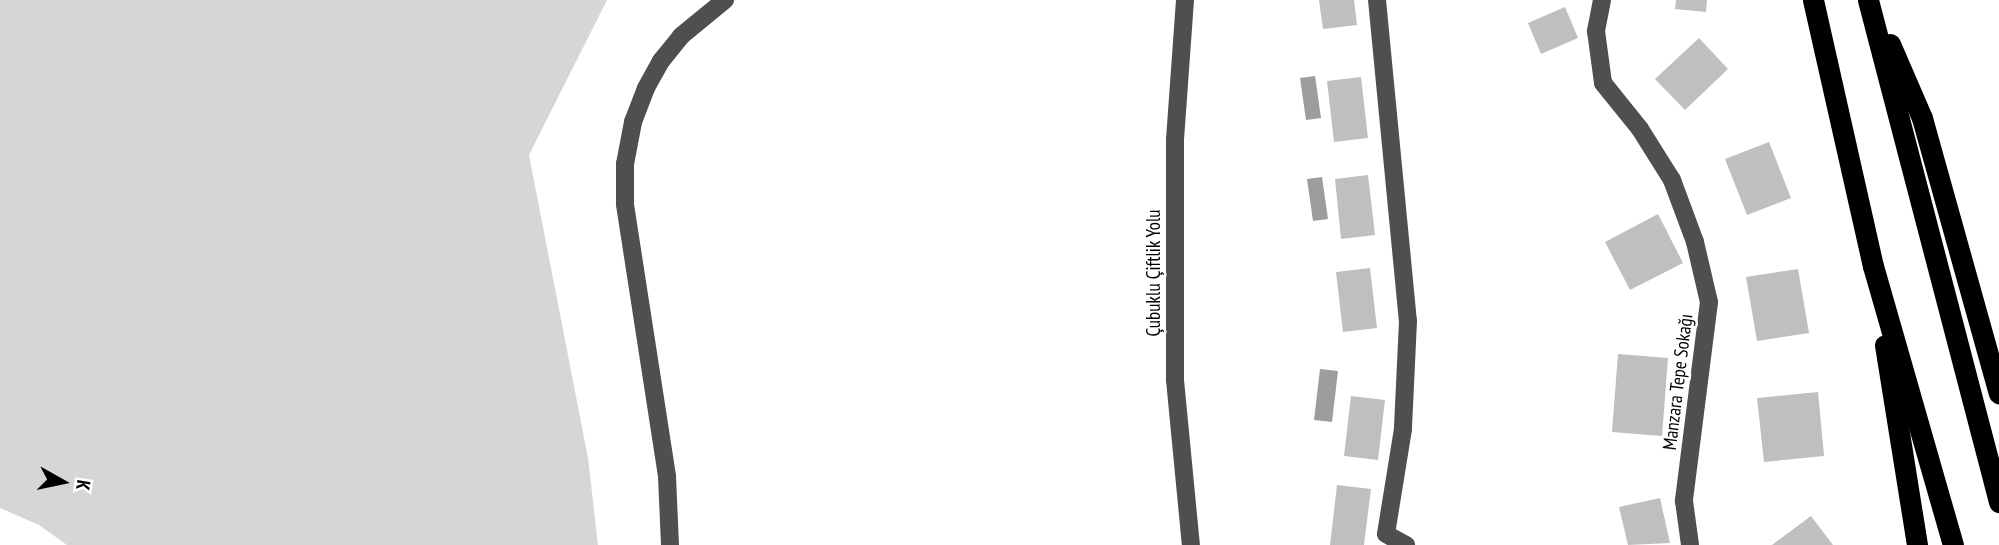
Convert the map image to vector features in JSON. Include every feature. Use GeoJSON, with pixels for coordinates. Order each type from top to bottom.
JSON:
{"type":"FeatureCollection","features":[{"type":"Feature","properties":{"kind":"highway"},"geometry":{"type":"LineString","coordinates":[[1870,0],[1922,118],[1999,393]]}},
{"type":"Feature","properties":{"kind":"highway"},"geometry":{"type":"LineString","coordinates":[[1870,0],[1999,502]]}},
{"type":"Feature","properties":{"kind":"highway"},"geometry":{"type":"LineString","coordinates":[[1814,1],[1873,266],[1953,545]]}},
{"type":"Feature","properties":{"kind":"highway"},"geometry":{"type":"LineString","coordinates":[[1873,266],[1917,545]]}},
{"type":"Feature","properties":{"kind":"street"},"geometry":{"type":"LineString","coordinates":[[670,545],[667,476],[625,204],[625,164],[633,122],[646,88],[661,61],[681,36],[725,0]]}},
{"type":"Feature","properties":{"kind":"street","name":"Çubuklu Çiftlik Yolu"},"geometry":{"type":"LineString","coordinates":[[1185,0],[1175,141],[1175,380],[1191,545]]}},
{"type":"Feature","properties":{"kind":"street"},"geometry":{"type":"LineString","coordinates":[[1377,0],[1408,321],[1403,429],[1386,534],[1406,545]]}},
{"type":"Feature","properties":{"kind":"street","name":"Manzara Tepe Sokağı"},"geometry":{"type":"LineString","coordinates":[[1602,0],[1596,31],[1603,83],[1640,129],[1672,180],[1695,242],[1709,302],[1684,500],[1690,545]]}},
{"type":"Feature","properties":{"kind":"shaded area"},"geometry":{"type":"Polygon","coordinates":[[[0,0],[607,0],[529,155],[588,458],[598,545],[67,545],[39,525],[0,508],[0,0]]]}},
{"type":"Feature","properties":{"kind":"shaded area"},"geometry":{"type":"Polygon","coordinates":[[[1315,76],[1321,118],[1306,120],[1300,78],[1315,76]]]}},
{"type":"Feature","properties":{"kind":"shaded area"},"geometry":{"type":"Polygon","coordinates":[[[1322,177],[1328,219],[1313,221],[1307,179],[1322,177]]]}},
{"type":"Feature","properties":{"kind":"shaded area"},"geometry":{"type":"Polygon","coordinates":[[[1320,369],[1338,371],[1332,422],[1314,420],[1320,369]]]}},
{"type":"Feature","properties":{"kind":"building"},"geometry":{"type":"Polygon","coordinates":[[[1319,0],[1354,0],[1357,25],[1323,29],[1319,0]]]}},
{"type":"Feature","properties":{"kind":"building"},"geometry":{"type":"Polygon","coordinates":[[[1676,0],[1707,0],[1706,12],[1675,9],[1676,0]]]}},
{"type":"Feature","properties":{"kind":"building"},"geometry":{"type":"Polygon","coordinates":[[[1565,7],[1578,38],[1541,54],[1528,23],[1565,7]]]}},
{"type":"Feature","properties":{"kind":"building"},"geometry":{"type":"Polygon","coordinates":[[[1699,38],[1728,69],[1685,110],[1655,79],[1699,38]]]}},
{"type":"Feature","properties":{"kind":"building"},"geometry":{"type":"Polygon","coordinates":[[[1361,77],[1368,138],[1334,142],[1327,81],[1361,77]]]}},
{"type":"Feature","properties":{"kind":"building"},"geometry":{"type":"Polygon","coordinates":[[[1769,142],[1791,198],[1747,215],[1725,159],[1769,142]]]}},
{"type":"Feature","properties":{"kind":"building"},"geometry":{"type":"Polygon","coordinates":[[[1368,175],[1375,235],[1341,239],[1335,179],[1368,175]]]}},
{"type":"Feature","properties":{"kind":"building"},"geometry":{"type":"Polygon","coordinates":[[[1658,214],[1683,263],[1630,290],[1605,242],[1658,214]]]}},
{"type":"Feature","properties":{"kind":"building"},"geometry":{"type":"Polygon","coordinates":[[[1370,268],[1377,328],[1343,332],[1336,272],[1370,268]]]}},
{"type":"Feature","properties":{"kind":"building"},"geometry":{"type":"Polygon","coordinates":[[[1798,269],[1809,333],[1757,341],[1746,277],[1798,269]]]}},
{"type":"Feature","properties":{"kind":"building"},"geometry":{"type":"Polygon","coordinates":[[[1618,354],[1668,358],[1662,436],[1612,432],[1618,354]]]}},
{"type":"Feature","properties":{"kind":"building"},"geometry":{"type":"Polygon","coordinates":[[[1818,392],[1824,456],[1764,462],[1757,398],[1818,392]]]}},
{"type":"Feature","properties":{"kind":"building"},"geometry":{"type":"Polygon","coordinates":[[[1351,396],[1385,400],[1378,460],[1344,456],[1351,396]]]}},
{"type":"Feature","properties":{"kind":"building"},"geometry":{"type":"Polygon","coordinates":[[[1337,485],[1371,489],[1364,545],[1330,545],[1337,485]]]}},
{"type":"Feature","properties":{"kind":"building"},"geometry":{"type":"Polygon","coordinates":[[[1660,498],[1670,543],[1628,545],[1619,507],[1660,498]]]}},
{"type":"Feature","properties":{"kind":"building"},"geometry":{"type":"Polygon","coordinates":[[[1811,516],[1833,545],[1772,545],[1811,516]]]}}]}
